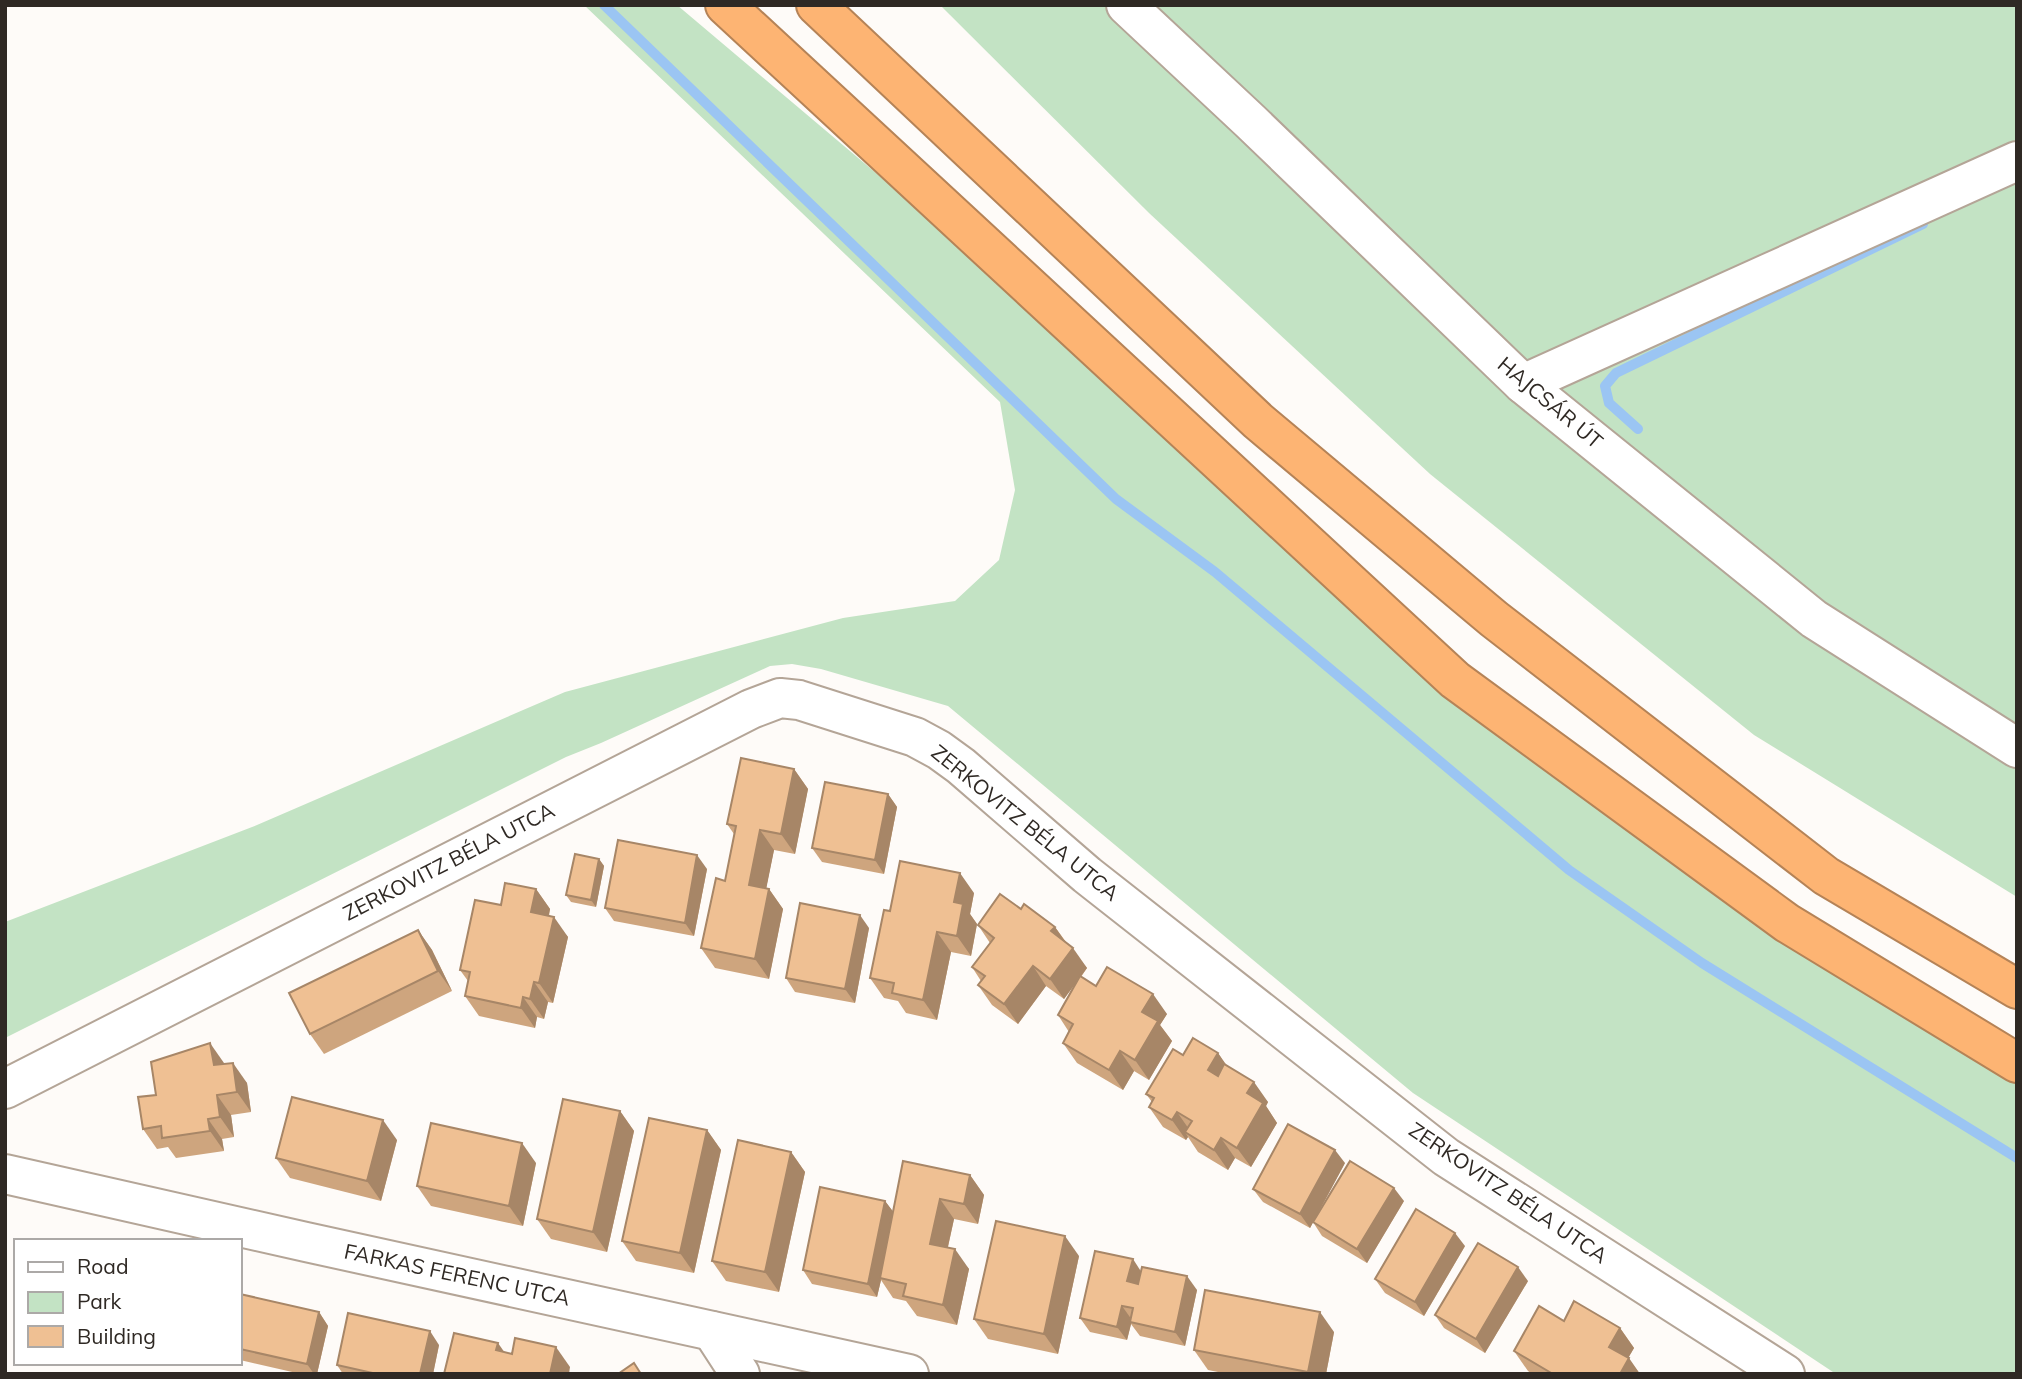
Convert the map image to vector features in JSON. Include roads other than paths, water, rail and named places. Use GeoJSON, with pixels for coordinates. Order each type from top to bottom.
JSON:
{"type":"FeatureCollection","features":[{"type":"Feature","properties":{"kind":"highway"},"geometry":{"type":"LineString","coordinates":[[725,5],[1455,680],[1787,923],[2017,1063]]}},
{"type":"Feature","properties":{"kind":"highway"},"geometry":{"type":"LineString","coordinates":[[816,5],[1258,421],[1494,619],[1826,876],[2017,989]]}},
{"type":"Feature","properties":{"kind":"street","name":"HAJCSÁR ÚT"},"geometry":{"type":"LineString","coordinates":[[1126,5],[1523,384],[1814,619],[2017,748]]}},
{"type":"Feature","properties":{"kind":"street"},"geometry":{"type":"LineString","coordinates":[[1523,384],[2017,160]]}},
{"type":"Feature","properties":{"kind":"street","name":"ZERKOVITZ BÉLA UTCA"},"geometry":{"type":"LineString","coordinates":[[5,1089],[751,709],[780,698],[800,701],[915,737],[939,750],[1087,875],[1446,1157],[1785,1374]]}},
{"type":"Feature","properties":{"kind":"street","name":"FARKAS FERENC UTCA"},"geometry":{"type":"LineString","coordinates":[[5,1174],[909,1374]]}},
{"type":"Feature","properties":{"kind":"street"},"geometry":{"type":"LineString","coordinates":[[712,1331],[740,1374]]}},
{"type":"Feature","properties":{"kind":"waterway"},"geometry":{"type":"LineString","coordinates":[[604,5],[1116,499],[1215,572],[1569,870],[1702,963],[2017,1158]]}},
{"type":"Feature","properties":{"kind":"waterway"},"geometry":{"type":"LineString","coordinates":[[1638,429],[1609,403],[1605,386],[1616,373],[1923,224]]}}]}
